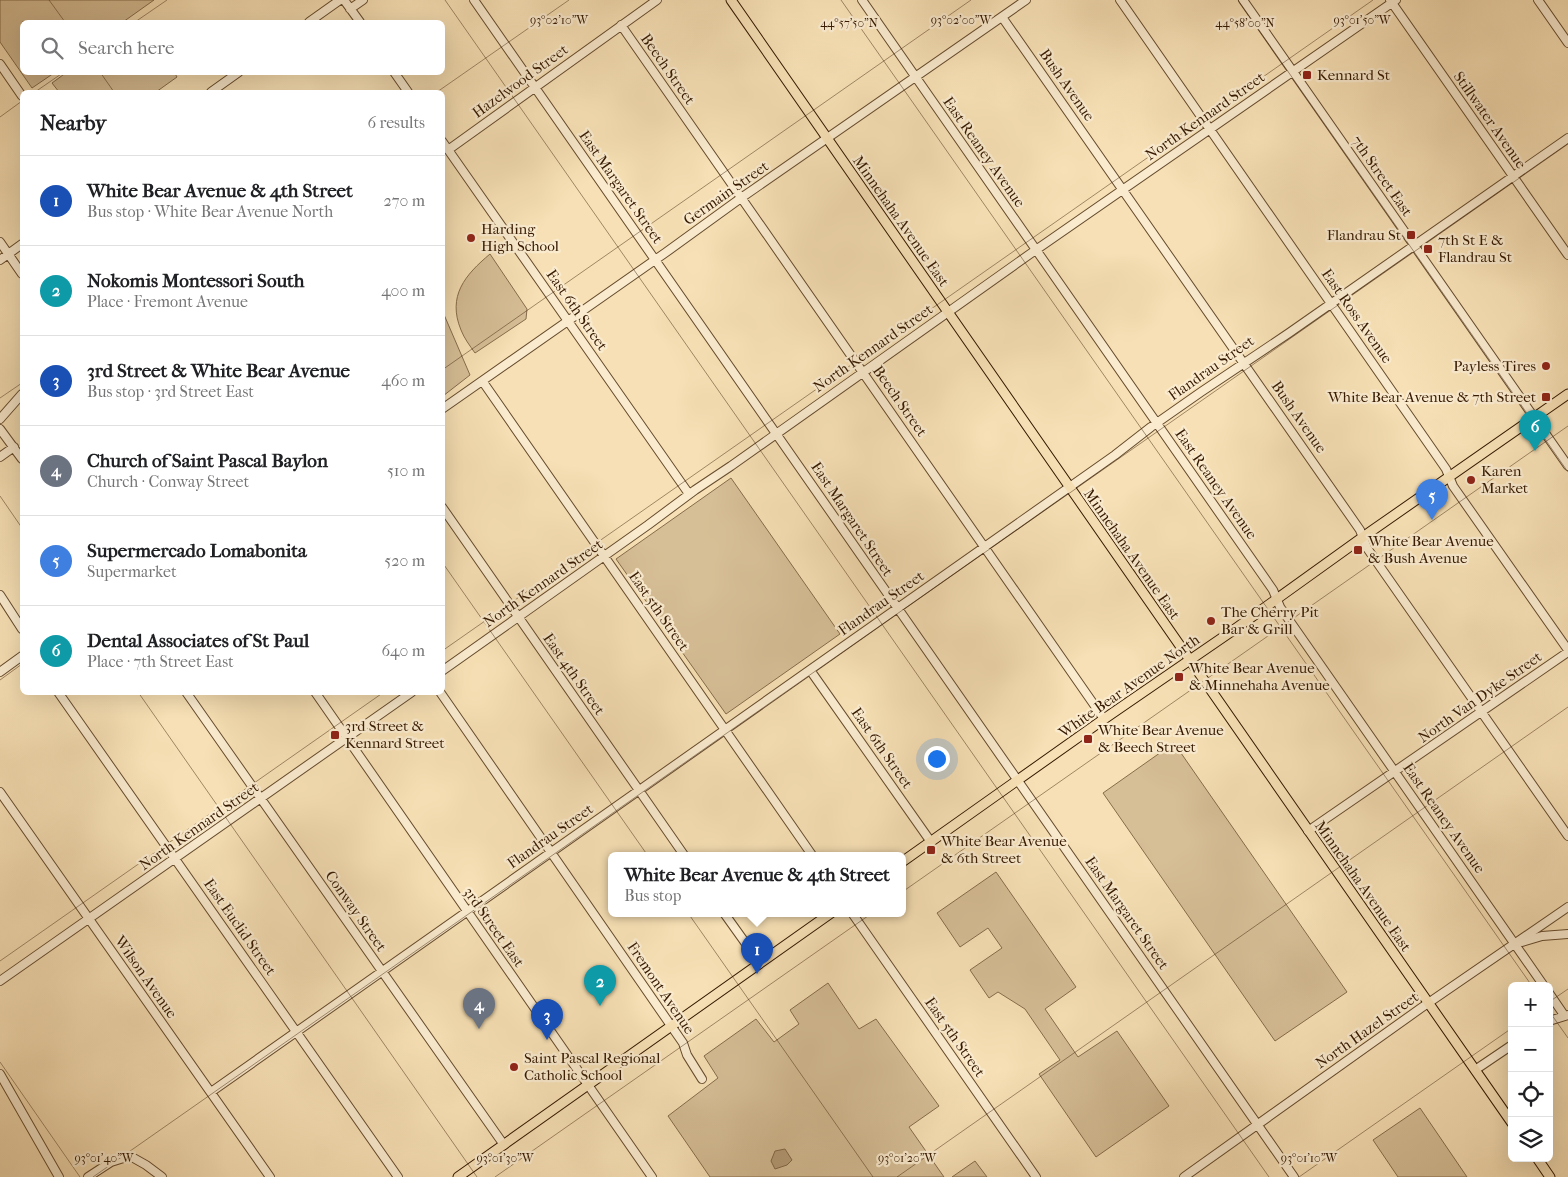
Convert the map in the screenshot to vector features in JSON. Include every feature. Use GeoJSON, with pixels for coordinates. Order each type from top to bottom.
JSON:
{"type":"FeatureCollection","features":[{"type":"Feature","properties":{"kind":"main road","name":"Minnehaha Avenue East"},"geometry":{"type":"LineString","coordinates":[[731,0],[1508,1117]]}},
{"type":"Feature","properties":{"kind":"main road","name":"White Bear Avenue North"},"geometry":{"type":"LineString","coordinates":[[906,859],[1568,394]]}},
{"type":"Feature","properties":{"kind":"main road"},"geometry":{"type":"LineString","coordinates":[[458,1177],[825,917]]}},
{"type":"Feature","properties":{"kind":"main road"},"geometry":{"type":"LineString","coordinates":[[1540,1162],[1550,1177]]}},
{"type":"Feature","properties":{"kind":"street"},"geometry":{"type":"LineString","coordinates":[[312,20],[340,0]]}},
{"type":"Feature","properties":{"kind":"street"},"geometry":{"type":"LineString","coordinates":[[344,0],[358,20]]}},
{"type":"Feature","properties":{"kind":"street"},"geometry":{"type":"LineString","coordinates":[[350,9],[363,0]]}},
{"type":"Feature","properties":{"kind":"street","name":"East Margaret Street"},"geometry":{"type":"LineString","coordinates":[[474,0],[1294,1177]]}},
{"type":"Feature","properties":{"kind":"street","name":"Hazelwood Street"},"geometry":{"type":"LineString","coordinates":[[448,150],[656,0]]}},
{"type":"Feature","properties":{"kind":"street","name":"East Reaney Avenue"},"geometry":{"type":"LineString","coordinates":[[862,0],[1273,590],[1280,607],[1541,982]]}},
{"type":"Feature","properties":{"kind":"street","name":"Germain Street"},"geometry":{"type":"LineString","coordinates":[[445,407],[1026,0]]}},
{"type":"Feature","properties":{"kind":"street","name":"East Ross Avenue"},"geometry":{"type":"LineString","coordinates":[[1120,0],[1446,469],[1453,486],[1568,651]]}},
{"type":"Feature","properties":{"kind":"street","name":"7th Street East"},"geometry":{"type":"LineString","coordinates":[[1243,0],[1568,466]]}},
{"type":"Feature","properties":{"kind":"street"},"geometry":{"type":"LineString","coordinates":[[1538,0],[1568,43]]}},
{"type":"Feature","properties":{"kind":"street","name":"North Kennard Street"},"geometry":{"type":"LineString","coordinates":[[445,669],[688,494],[1393,1]]}},
{"type":"Feature","properties":{"kind":"street","name":"Stillwater Avenue"},"geometry":{"type":"LineString","coordinates":[[1393,1],[1568,255]]}},
{"type":"Feature","properties":{"kind":"street","name":"Bush Avenue"},"geometry":{"type":"LineString","coordinates":[[1002,16],[1360,530],[1367,548],[1568,836]]}},
{"type":"Feature","properties":{"kind":"street","name":"Beech Street"},"geometry":{"type":"LineString","coordinates":[[621,25],[1104,719]]}},
{"type":"Feature","properties":{"kind":"street"},"geometry":{"type":"LineString","coordinates":[[0,64],[20,93]]}},
{"type":"Feature","properties":{"kind":"street"},"geometry":{"type":"LineString","coordinates":[[214,90],[235,75]]}},
{"type":"Feature","properties":{"kind":"street"},"geometry":{"type":"LineString","coordinates":[[396,75],[407,90]]}},
{"type":"Feature","properties":{"kind":"street","name":"Flandrau Street"},"geometry":{"type":"LineString","coordinates":[[211,1092],[1069,488],[1157,423],[1568,138]]}},
{"type":"Feature","properties":{"kind":"street","name":"East 6th Street"},"geometry":{"type":"LineString","coordinates":[[445,146],[688,494]]}},
{"type":"Feature","properties":{"kind":"street"},"geometry":{"type":"LineString","coordinates":[[0,242],[20,271]]}},
{"type":"Feature","properties":{"kind":"street"},"geometry":{"type":"LineString","coordinates":[[0,260],[20,245]]}},
{"type":"Feature","properties":{"kind":"street","name":"East 5th Street"},"geometry":{"type":"LineString","coordinates":[[483,382],[810,852]]}},
{"type":"Feature","properties":{"kind":"street"},"geometry":{"type":"LineString","coordinates":[[0,419],[20,396]]}},
{"type":"Feature","properties":{"kind":"street"},"geometry":{"type":"LineString","coordinates":[[0,429],[20,456]]}},
{"type":"Feature","properties":{"kind":"street"},"geometry":{"type":"LineString","coordinates":[[0,456],[14,447]]}},
{"type":"Feature","properties":{"kind":"street","name":"East 4th Street"},"geometry":{"type":"LineString","coordinates":[[445,511],[682,852]]}},
{"type":"Feature","properties":{"kind":"street"},"geometry":{"type":"LineString","coordinates":[[0,595],[20,626]]}},
{"type":"Feature","properties":{"kind":"street","name":"North Van Dyke Street"},"geometry":{"type":"LineString","coordinates":[[1308,831],[1568,651]]}},
{"type":"Feature","properties":{"kind":"street"},"geometry":{"type":"LineString","coordinates":[[0,672],[20,657]]}},
{"type":"Feature","properties":{"kind":"street","name":"East 6th Street"},"geometry":{"type":"LineString","coordinates":[[810,670],[931,842]]}},
{"type":"Feature","properties":{"kind":"street","name":"East Euclid Street"},"geometry":{"type":"LineString","coordinates":[[60,695],[398,1177]]}},
{"type":"Feature","properties":{"kind":"street","name":"Conway Street"},"geometry":{"type":"LineString","coordinates":[[188,695],[504,1145]]}},
{"type":"Feature","properties":{"kind":"street","name":"3rd Street East"},"geometry":{"type":"LineString","coordinates":[[317,695],[466,912],[652,1177]]}},
{"type":"Feature","properties":{"kind":"street","name":"North Kennard Street"},"geometry":{"type":"LineString","coordinates":[[0,982],[176,860],[408,695]]}},
{"type":"Feature","properties":{"kind":"street","name":"Fremont Avenue"},"geometry":{"type":"LineString","coordinates":[[442,695],[683,1043],[687,1055],[702,1079]]}},
{"type":"Feature","properties":{"kind":"street","name":"Wilson Avenue"},"geometry":{"type":"LineString","coordinates":[[0,792],[270,1177]]}},
{"type":"Feature","properties":{"kind":"street","name":"North Hazel Street"},"geometry":{"type":"LineString","coordinates":[[1184,1177],[1568,907]]}},
{"type":"Feature","properties":{"kind":"street"},"geometry":{"type":"LineString","coordinates":[[727,917],[759,962]]}},
{"type":"Feature","properties":{"kind":"street","name":"East 5th Street"},"geometry":{"type":"LineString","coordinates":[[855,917],[1036,1177]]}},
{"type":"Feature","properties":{"kind":"street"},"geometry":{"type":"LineString","coordinates":[[1515,944],[1542,936],[1568,934]]}},
{"type":"Feature","properties":{"kind":"street"},"geometry":{"type":"LineString","coordinates":[[1553,998],[1566,1015],[1553,1020]]}},
{"type":"Feature","properties":{"kind":"street"},"geometry":{"type":"LineString","coordinates":[[1475,1070],[1508,1048]]}},
{"type":"Feature","properties":{"kind":"street"},"geometry":{"type":"LineString","coordinates":[[0,1074],[59,1177]]}},
{"type":"Feature","properties":{"kind":"street"},"geometry":{"type":"LineString","coordinates":[[88,1177],[111,1162],[130,1156],[162,1177]]}},
{"type":"Feature","properties":{"kind":"shaded area"},"geometry":{"type":"Polygon","coordinates":[[[0,0],[154,0],[126,20],[20,20],[20,71],[0,42],[0,0]]]}},
{"type":"Feature","properties":{"kind":"shaded area"},"geometry":{"type":"Polygon","coordinates":[[[23,75],[51,75],[32,88],[23,75]]]}},
{"type":"Feature","properties":{"kind":"shaded area"},"geometry":{"type":"Polygon","coordinates":[[[63,75],[176,75],[177,77],[159,90],[57,90],[52,83],[63,75]]]}},
{"type":"Feature","properties":{"kind":"shaded area"},"geometry":{"type":"Polygon","coordinates":[[[490,254],[527,309],[526,319],[475,353],[464,336],[457,318],[457,297],[466,278],[490,254]]]}},
{"type":"Feature","properties":{"kind":"shaded area"},"geometry":{"type":"Polygon","coordinates":[[[445,317],[470,375],[445,394],[445,317]]]}},
{"type":"Feature","properties":{"kind":"shaded area"},"geometry":{"type":"Polygon","coordinates":[[[731,478],[840,634],[726,714],[616,559],[731,478]]]}},
{"type":"Feature","properties":{"kind":"shaded area"},"geometry":{"type":"Polygon","coordinates":[[[1174,743],[1347,992],[1275,1041],[1103,793],[1174,743]]]}},
{"type":"Feature","properties":{"kind":"shaded area"},"geometry":{"type":"Polygon","coordinates":[[[996,872],[1076,987],[1045,1009],[1078,1057],[1117,1031],[1169,1106],[1096,1157],[1039,1074],[1060,1060],[1025,1009],[998,992],[989,998],[970,970],[1002,948],[988,928],[960,947],[937,913],[996,872]]]}},
{"type":"Feature","properties":{"kind":"shaded area"},"geometry":{"type":"Polygon","coordinates":[[[828,983],[859,1029],[876,1019],[939,1106],[909,1127],[944,1177],[710,1177],[668,1116],[718,1078],[704,1056],[756,1019],[774,1042],[799,1024],[790,1010],[828,983]]]}},
{"type":"Feature","properties":{"kind":"shaded area"},"geometry":{"type":"Polygon","coordinates":[[[1420,1108],[1467,1177],[1398,1177],[1373,1140],[1420,1108]]]}},
{"type":"Feature","properties":{"kind":"shaded area"},"geometry":{"type":"Polygon","coordinates":[[[785,1149],[792,1160],[787,1165],[775,1169],[771,1161],[775,1151],[785,1149]]]}},
{"type":"Feature","properties":{"kind":"shaded area"},"geometry":{"type":"Polygon","coordinates":[[[975,1161],[987,1177],[952,1177],[975,1161]]]}},
{"type":"Feature","properties":{"kind":"place","name":"Kennard St"},"geometry":{"type":"Point","coordinates":[1307,75]}},
{"type":"Feature","properties":{"kind":"place","name":"Flandrau St"},"geometry":{"type":"Point","coordinates":[1411,235]}},
{"type":"Feature","properties":{"kind":"place","name":"Harding High School"},"geometry":{"type":"Point","coordinates":[471,238]}},
{"type":"Feature","properties":{"kind":"place","name":"7th St E & Flandrau St"},"geometry":{"type":"Point","coordinates":[1428,249]}},
{"type":"Feature","properties":{"kind":"place","name":"Payless Tires"},"geometry":{"type":"Point","coordinates":[1546,366]}},
{"type":"Feature","properties":{"kind":"place","name":"White Bear Avenue & 7th Street"},"geometry":{"type":"Point","coordinates":[1546,397]}},
{"type":"Feature","properties":{"kind":"place","name":"Dental Associates of St Paul"},"geometry":{"type":"Point","coordinates":[1535,451]}},
{"type":"Feature","properties":{"kind":"place","name":"Karen Market"},"geometry":{"type":"Point","coordinates":[1471,480]}},
{"type":"Feature","properties":{"kind":"place","name":"Supermercado Lomabonita"},"geometry":{"type":"Point","coordinates":[1432,520]}},
{"type":"Feature","properties":{"kind":"place","name":"White Bear Avenue & Bush Avenue"},"geometry":{"type":"Point","coordinates":[1358,550]}},
{"type":"Feature","properties":{"kind":"place","name":"The Cherry Pit Bar & Grill"},"geometry":{"type":"Point","coordinates":[1211,621]}},
{"type":"Feature","properties":{"kind":"place","name":"White Bear Avenue & Minnehaha Avenue"},"geometry":{"type":"Point","coordinates":[1179,677]}},
{"type":"Feature","properties":{"kind":"place","name":"3rd Street & Kennard Street"},"geometry":{"type":"Point","coordinates":[335,735]}},
{"type":"Feature","properties":{"kind":"place","name":"White Bear Avenue & Beech Street"},"geometry":{"type":"Point","coordinates":[1088,739]}},
{"type":"Feature","properties":{"kind":"place","name":"White Bear Avenue & 6th Street"},"geometry":{"type":"Point","coordinates":[931,850]}},
{"type":"Feature","properties":{"kind":"place","name":"White Bear Avenue & 4th Street"},"geometry":{"type":"Point","coordinates":[757,974]}},
{"type":"Feature","properties":{"kind":"place","name":"Nokomis Montessori South"},"geometry":{"type":"Point","coordinates":[600,1006]}},
{"type":"Feature","properties":{"kind":"place","name":"Church of Saint Pascal Baylon"},"geometry":{"type":"Point","coordinates":[479,1029]}},
{"type":"Feature","properties":{"kind":"place","name":"3rd Street & White Bear Avenue"},"geometry":{"type":"Point","coordinates":[547,1040]}},
{"type":"Feature","properties":{"kind":"place","name":"Saint Pascal Regional Catholic School"},"geometry":{"type":"Point","coordinates":[514,1067]}}]}
